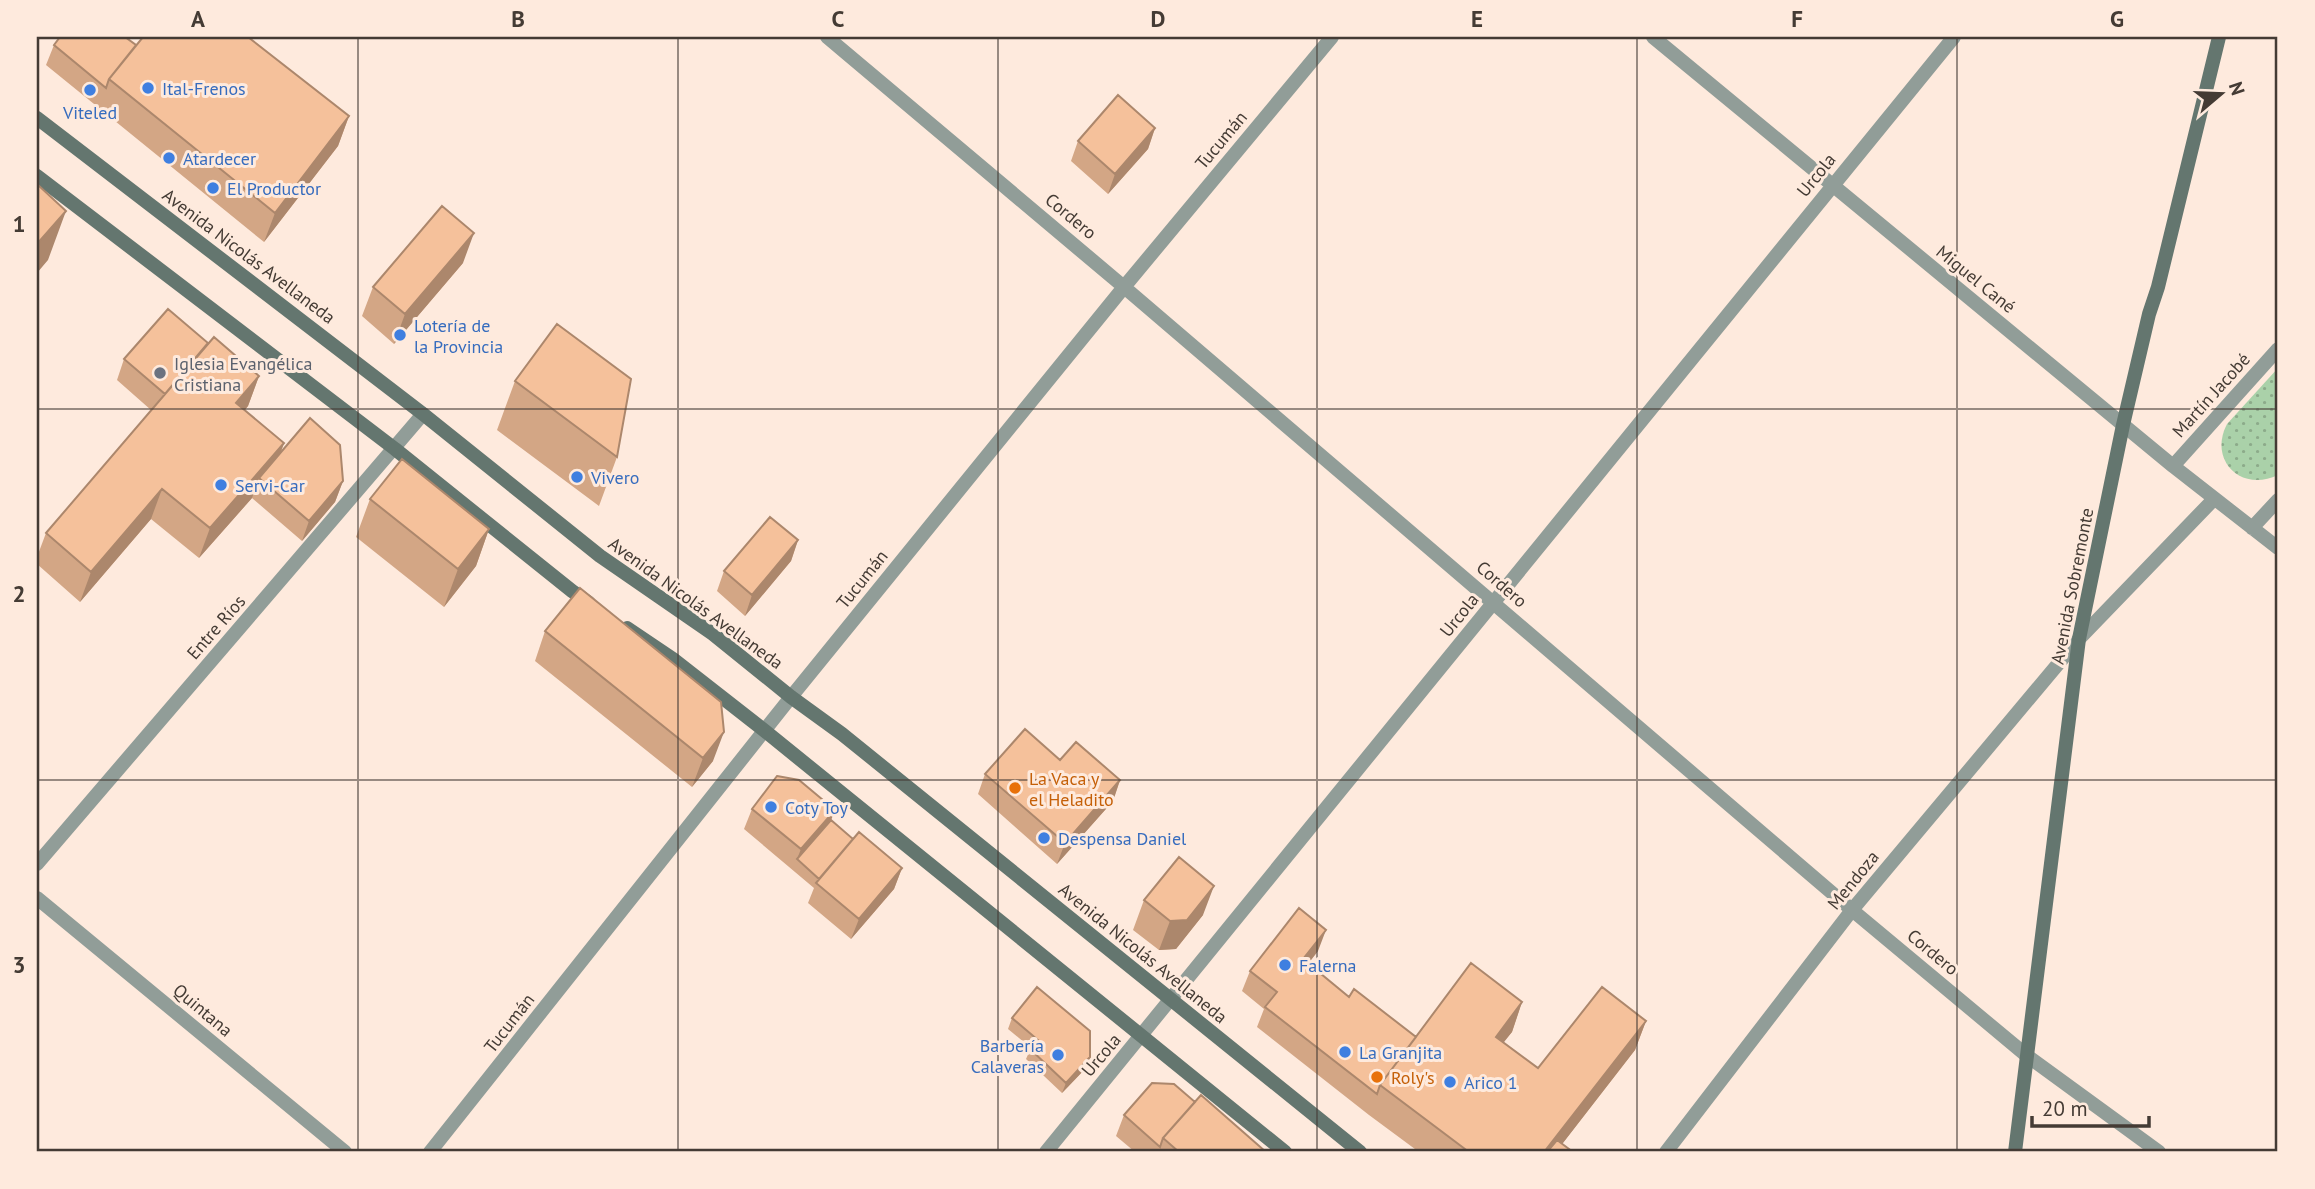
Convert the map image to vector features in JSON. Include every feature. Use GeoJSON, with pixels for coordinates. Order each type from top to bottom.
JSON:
{"type":"FeatureCollection","features":[{"type":"Feature","properties":{"kind":"main road","name":"Avenida Sobremonte"},"geometry":{"type":"LineString","coordinates":[[2015,1152],[2079,639],[2148,314],[2158,287],[2219,37]]}},
{"type":"Feature","properties":{"kind":"main road","name":"Avenida Nicolás Avellaneda"},"geometry":{"type":"LineString","coordinates":[[37,118],[423,414],[600,556],[713,634],[853,743],[1360,1152]]}},
{"type":"Feature","properties":{"kind":"main road"},"geometry":{"type":"LineString","coordinates":[[37,176],[395,449],[572,591],[673,659],[1285,1152]]}},
{"type":"Feature","properties":{"kind":"street","name":"Cordero"},"geometry":{"type":"LineString","coordinates":[[827,37],[2026,1055],[2159,1152]]}},
{"type":"Feature","properties":{"kind":"street","name":"Tucumán"},"geometry":{"type":"LineString","coordinates":[[430,1152],[791,697],[1124,287],[1332,37]]}},
{"type":"Feature","properties":{"kind":"street","name":"Miguel Cané"},"geometry":{"type":"LineString","coordinates":[[1653,37],[2173,466],[2278,548]]}},
{"type":"Feature","properties":{"kind":"street","name":"Urcola"},"geometry":{"type":"LineString","coordinates":[[1046,1152],[1954,37]]}},
{"type":"Feature","properties":{"kind":"street","name":"Martín Jacobé"},"geometry":{"type":"LineString","coordinates":[[2173,466],[2278,349]]}},
{"type":"Feature","properties":{"kind":"street","name":"Entre Ríos"},"geometry":{"type":"LineString","coordinates":[[37,864],[423,414]]}},
{"type":"Feature","properties":{"kind":"street","name":"Mendoza"},"geometry":{"type":"LineString","coordinates":[[1666,1152],[1853,910],[2079,639],[2214,499]]}},
{"type":"Feature","properties":{"kind":"street"},"geometry":{"type":"LineString","coordinates":[[2252,528],[2278,500]]}},
{"type":"Feature","properties":{"kind":"street","name":"Quintana"},"geometry":{"type":"LineString","coordinates":[[37,898],[345,1152]]}},
{"type":"Feature","properties":{"kind":"green space"},"geometry":{"type":"Polygon","coordinates":[[[2278,368],[2278,475],[2252,480],[2232,470],[2225,461],[2222,437],[2227,424],[2278,368]]]}},
{"type":"Feature","properties":{"kind":"building"},"geometry":{"type":"Polygon","coordinates":[[[60,37],[125,37],[136,45],[109,79],[106,88],[54,45],[60,37]]]}},
{"type":"Feature","properties":{"kind":"building"},"geometry":{"type":"Polygon","coordinates":[[[143,37],[248,37],[349,116],[275,213],[109,79],[143,37]]]}},
{"type":"Feature","properties":{"kind":"building"},"geometry":{"type":"Polygon","coordinates":[[[1118,95],[1155,128],[1115,174],[1078,141],[1118,95]]]}},
{"type":"Feature","properties":{"kind":"building"},"geometry":{"type":"Polygon","coordinates":[[[37,184],[66,211],[37,244],[37,184]]]}},
{"type":"Feature","properties":{"kind":"building"},"geometry":{"type":"Polygon","coordinates":[[[442,206],[474,233],[405,314],[373,287],[442,206]]]}},
{"type":"Feature","properties":{"kind":"building"},"geometry":{"type":"Polygon","coordinates":[[[168,309],[208,343],[165,394],[124,359],[168,309]]]}},
{"type":"Feature","properties":{"kind":"building"},"geometry":{"type":"Polygon","coordinates":[[[557,324],[631,379],[617,457],[515,381],[557,324]]]}},
{"type":"Feature","properties":{"kind":"building"},"geometry":{"type":"Polygon","coordinates":[[[214,337],[259,376],[236,403],[284,443],[210,528],[162,489],[91,572],[46,533],[214,337]]]}},
{"type":"Feature","properties":{"kind":"building"},"geometry":{"type":"Polygon","coordinates":[[[310,418],[340,445],[343,481],[309,521],[259,478],[310,418]]]}},
{"type":"Feature","properties":{"kind":"building"},"geometry":{"type":"Polygon","coordinates":[[[402,459],[489,529],[458,569],[370,499],[402,459]]]}},
{"type":"Feature","properties":{"kind":"building"},"geometry":{"type":"Polygon","coordinates":[[[770,517],[798,540],[752,595],[724,571],[770,517]]]}},
{"type":"Feature","properties":{"kind":"building"},"geometry":{"type":"Polygon","coordinates":[[[580,588],[721,702],[724,732],[703,758],[545,631],[580,588]]]}},
{"type":"Feature","properties":{"kind":"building"},"geometry":{"type":"Polygon","coordinates":[[[1025,729],[1060,760],[1076,742],[1120,780],[1065,843],[985,774],[1025,729]]]}},
{"type":"Feature","properties":{"kind":"building"},"geometry":{"type":"Polygon","coordinates":[[[777,776],[799,780],[835,810],[801,849],[752,809],[777,776]]]}},
{"type":"Feature","properties":{"kind":"building"},"geometry":{"type":"Polygon","coordinates":[[[831,820],[853,839],[819,879],[797,859],[831,820]]]}},
{"type":"Feature","properties":{"kind":"building"},"geometry":{"type":"Polygon","coordinates":[[[859,832],[902,868],[859,919],[816,883],[859,832]]]}},
{"type":"Feature","properties":{"kind":"building"},"geometry":{"type":"Polygon","coordinates":[[[1179,857],[1214,886],[1187,920],[1170,921],[1144,900],[1179,857]]]}},
{"type":"Feature","properties":{"kind":"building"},"geometry":{"type":"Polygon","coordinates":[[[1299,908],[1326,930],[1303,959],[1349,997],[1354,989],[1416,1037],[1380,1085],[1377,1094],[1265,1007],[1277,992],[1250,971],[1299,908]]]}},
{"type":"Feature","properties":{"kind":"building"},"geometry":{"type":"Polygon","coordinates":[[[1471,963],[1522,1002],[1496,1037],[1538,1068],[1602,987],[1646,1021],[1544,1152],[1469,1152],[1380,1085],[1471,963]]]}},
{"type":"Feature","properties":{"kind":"building"},"geometry":{"type":"Polygon","coordinates":[[[1037,987],[1090,1031],[1090,1057],[1066,1083],[1030,1049],[1038,1040],[1012,1018],[1037,987]]]}},
{"type":"Feature","properties":{"kind":"building"},"geometry":{"type":"Polygon","coordinates":[[[1152,1083],[1174,1084],[1195,1102],[1163,1138],[1160,1147],[1124,1115],[1152,1083]]]}},
{"type":"Feature","properties":{"kind":"building"},"geometry":{"type":"Polygon","coordinates":[[[1201,1095],[1266,1152],[1179,1152],[1163,1138],[1201,1095]]]}},
{"type":"Feature","properties":{"kind":"building"},"geometry":{"type":"Polygon","coordinates":[[[1557,1140],[1573,1152],[1547,1152],[1557,1140]]]}},
{"type":"Feature","properties":{"kind":"place","name":"Ital-Frenos"},"geometry":{"type":"Point","coordinates":[148,88]}},
{"type":"Feature","properties":{"kind":"place","name":"Viteled"},"geometry":{"type":"Point","coordinates":[90,90]}},
{"type":"Feature","properties":{"kind":"place","name":"Atardecer"},"geometry":{"type":"Point","coordinates":[169,158]}},
{"type":"Feature","properties":{"kind":"place","name":"El Productor"},"geometry":{"type":"Point","coordinates":[213,188]}},
{"type":"Feature","properties":{"kind":"place","name":"Lotería de la Provincia"},"geometry":{"type":"Point","coordinates":[400,335]}},
{"type":"Feature","properties":{"kind":"place","name":"Iglesia Evangélica Cristiana"},"geometry":{"type":"Point","coordinates":[160,373]}},
{"type":"Feature","properties":{"kind":"place","name":"Vivero"},"geometry":{"type":"Point","coordinates":[577,477]}},
{"type":"Feature","properties":{"kind":"place","name":"Servi-Car"},"geometry":{"type":"Point","coordinates":[221,485]}},
{"type":"Feature","properties":{"kind":"place","name":"La Vaca y el Heladito"},"geometry":{"type":"Point","coordinates":[1015,788]}},
{"type":"Feature","properties":{"kind":"place","name":"Coty Toy"},"geometry":{"type":"Point","coordinates":[771,807]}},
{"type":"Feature","properties":{"kind":"place","name":"Despensa Daniel"},"geometry":{"type":"Point","coordinates":[1044,838]}},
{"type":"Feature","properties":{"kind":"place","name":"Falerna"},"geometry":{"type":"Point","coordinates":[1285,965]}},
{"type":"Feature","properties":{"kind":"place","name":"La Granjita"},"geometry":{"type":"Point","coordinates":[1345,1052]}},
{"type":"Feature","properties":{"kind":"place","name":"Barbería Calaveras"},"geometry":{"type":"Point","coordinates":[1058,1055]}},
{"type":"Feature","properties":{"kind":"place","name":"Roly's"},"geometry":{"type":"Point","coordinates":[1377,1077]}},
{"type":"Feature","properties":{"kind":"place","name":"Arico 1"},"geometry":{"type":"Point","coordinates":[1450,1082]}}]}
